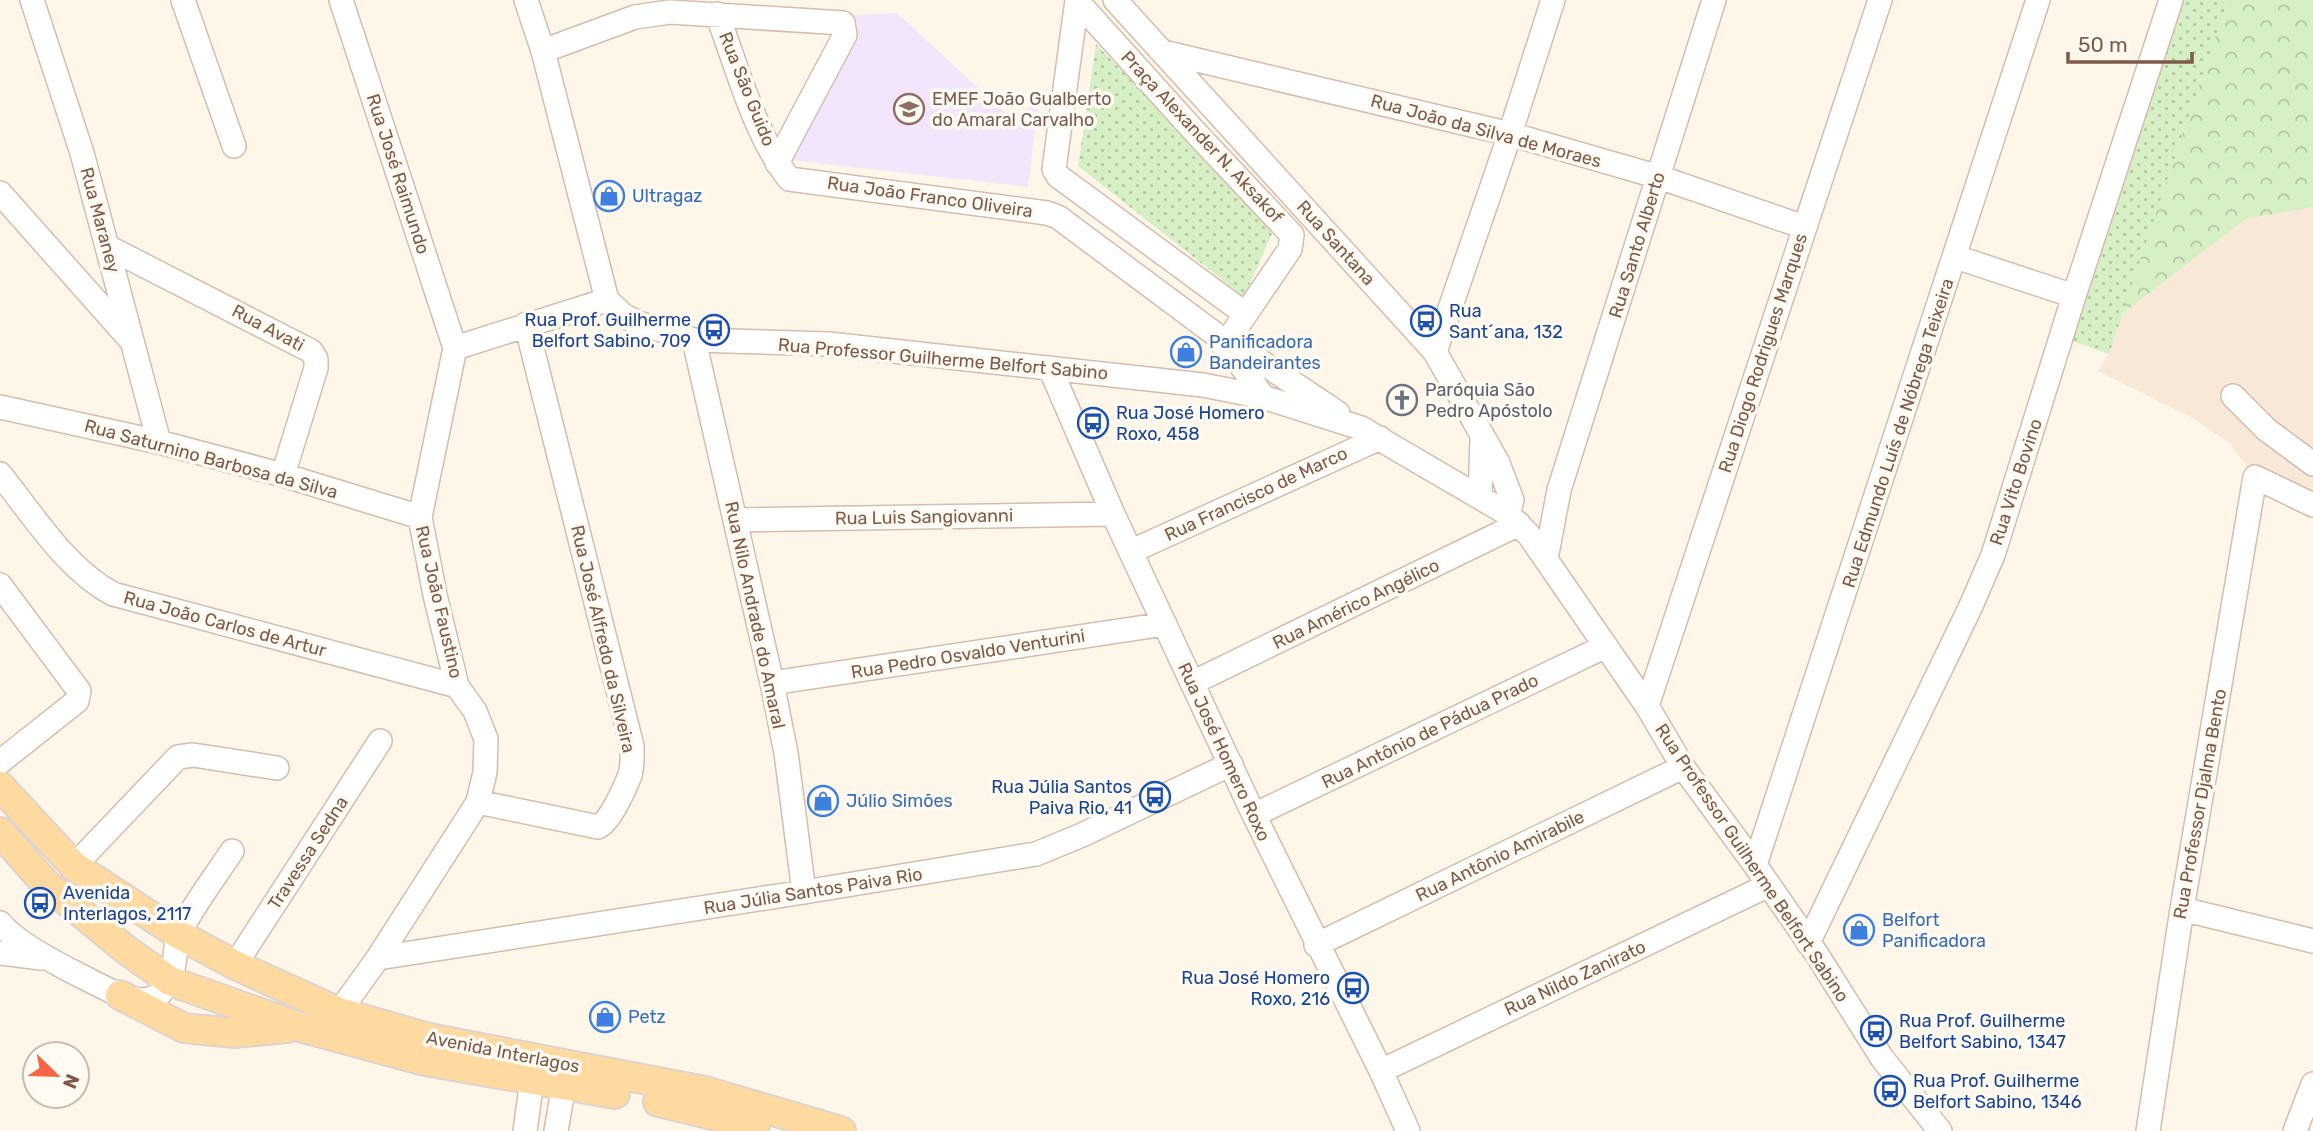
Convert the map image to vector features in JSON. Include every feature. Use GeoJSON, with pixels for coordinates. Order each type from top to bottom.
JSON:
{"type":"FeatureCollection","features":[{"type":"Feature","properties":{"kind":"main road","name":"Avenida Interlagos"},"geometry":{"type":"LineString","coordinates":[[0,786],[74,866],[178,934],[235,965],[339,1012],[429,1038],[705,1091],[841,1131]]}},
{"type":"Feature","properties":{"kind":"main road","name":"Avenida Interlagos"},"geometry":{"type":"LineString","coordinates":[[0,832],[46,884],[125,949],[170,981],[300,1027],[425,1061],[692,1109],[778,1131]]}},
{"type":"Feature","properties":{"kind":"main road"},"geometry":{"type":"LineString","coordinates":[[120,995],[184,1028],[234,1032],[300,1027]]}},
{"type":"Feature","properties":{"kind":"street","name":"Rua Maraney"},"geometry":{"type":"LineString","coordinates":[[32,0],[82,153],[159,442]]}},
{"type":"Feature","properties":{"kind":"street"},"geometry":{"type":"LineString","coordinates":[[183,0],[234,146]]}},
{"type":"Feature","properties":{"kind":"street","name":"Rua José Raimundo"},"geometry":{"type":"LineString","coordinates":[[341,0],[455,348]]}},
{"type":"Feature","properties":{"kind":"street"},"geometry":{"type":"LineString","coordinates":[[455,348],[607,300],[543,51],[526,0]]}},
{"type":"Feature","properties":{"kind":"street","name":"Rua Santana"},"geometry":{"type":"LineString","coordinates":[[1115,0],[1435,352],[1498,463],[1519,524]]}},
{"type":"Feature","properties":{"kind":"street"},"geometry":{"type":"LineString","coordinates":[[1435,352],[1553,0]]}},
{"type":"Feature","properties":{"kind":"street","name":"Rua Santo Alberto"},"geometry":{"type":"LineString","coordinates":[[1546,559],[1559,490],[1714,0]]}},
{"type":"Feature","properties":{"kind":"street","name":"Rua Diogo Rodrigues Marques"},"geometry":{"type":"LineString","coordinates":[[1647,706],[1880,0]]}},
{"type":"Feature","properties":{"kind":"street","name":"Rua Edmundo Luís de Nóbrega Teixeira"},"geometry":{"type":"LineString","coordinates":[[1755,865],[2038,0]]}},
{"type":"Feature","properties":{"kind":"street","name":"Rua Vito Bovino"},"geometry":{"type":"LineString","coordinates":[[1808,943],[1993,555],[2171,0]]}},
{"type":"Feature","properties":{"kind":"street","name":"Praça Alexander N. Aksakof"},"geometry":{"type":"LineString","coordinates":[[1077,1],[1053,164],[1058,176],[1244,313]]}},
{"type":"Feature","properties":{"kind":"street","name":"Praça Alexander N. Aksakof"},"geometry":{"type":"LineString","coordinates":[[1077,1],[1292,235],[1290,248],[1223,341]]}},
{"type":"Feature","properties":{"kind":"street"},"geometry":{"type":"LineString","coordinates":[[543,51],[635,17],[670,12],[840,22],[845,25],[845,34],[777,163]]}},
{"type":"Feature","properties":{"kind":"street","name":"Rua São Guido"},"geometry":{"type":"LineString","coordinates":[[717,14],[761,130],[777,163]]}},
{"type":"Feature","properties":{"kind":"street","name":"Rua João da Silva de Moraes"},"geometry":{"type":"LineString","coordinates":[[1163,51],[1510,134],[1659,177],[1804,227]]}},
{"type":"Feature","properties":{"kind":"street","name":"Rua João Franco Oliveira"},"geometry":{"type":"LineString","coordinates":[[777,163],[789,179],[1048,213],[1067,223],[1223,341],[1480,497],[1519,524]]}},
{"type":"Feature","properties":{"kind":"street"},"geometry":{"type":"LineString","coordinates":[[0,193],[131,340]]}},
{"type":"Feature","properties":{"kind":"street","name":"Rua Avati"},"geometry":{"type":"LineString","coordinates":[[108,247],[312,351],[316,368],[284,475]]}},
{"type":"Feature","properties":{"kind":"street"},"geometry":{"type":"LineString","coordinates":[[1956,257],[2074,296]]}},
{"type":"Feature","properties":{"kind":"street","name":"Rua Professor Guilherme Belfort Sabino"},"geometry":{"type":"LineString","coordinates":[[607,300],[623,315],[638,323],[694,340],[830,345],[1203,385],[1263,397],[1371,433]]}},
{"type":"Feature","properties":{"kind":"street","name":"Rua José Alfredo da Silveira"},"geometry":{"type":"LineString","coordinates":[[478,802],[597,827],[606,820],[619,797],[630,774],[632,760],[632,746],[526,324]]}},
{"type":"Feature","properties":{"kind":"street","name":"Rua Nilo Andrade do Amaral"},"geometry":{"type":"LineString","coordinates":[[694,340],[786,753],[804,892]]}},
{"type":"Feature","properties":{"kind":"street","name":"Rua João Franco Oliveira"},"geometry":{"type":"LineString","coordinates":[[1223,341],[1263,397]]}},
{"type":"Feature","properties":{"kind":"street","name":"Rua João Faustino"},"geometry":{"type":"LineString","coordinates":[[339,1012],[478,802],[485,772],[486,739],[475,711],[457,686],[420,517],[455,348]]}},
{"type":"Feature","properties":{"kind":"street","name":"Rua José Homero Roxo"},"geometry":{"type":"LineString","coordinates":[[1050,368],[1113,514],[1192,683],[1408,1131]]}},
{"type":"Feature","properties":{"kind":"street"},"geometry":{"type":"LineString","coordinates":[[2233,396],[2267,429],[2313,464]]}},
{"type":"Feature","properties":{"kind":"street","name":"Rua Saturnino Barbosa da Silva"},"geometry":{"type":"LineString","coordinates":[[0,407],[159,442],[284,475],[420,517]]}},
{"type":"Feature","properties":{"kind":"street","name":"Rua Francisco de Marco"},"geometry":{"type":"LineString","coordinates":[[1132,551],[1371,433]]}},
{"type":"Feature","properties":{"kind":"street"},"geometry":{"type":"LineString","coordinates":[[1480,497],[1482,436]]}},
{"type":"Feature","properties":{"kind":"street","name":"Rua João Carlos de Artur"},"geometry":{"type":"LineString","coordinates":[[0,474],[71,562],[91,581],[113,594],[457,686]]}},
{"type":"Feature","properties":{"kind":"street","name":"Rua Professor Djalma Bento"},"geometry":{"type":"LineString","coordinates":[[2148,1131],[2182,909],[2255,477],[2313,505]]}},
{"type":"Feature","properties":{"kind":"street","name":"Rua Santo Alberto"},"geometry":{"type":"LineString","coordinates":[[1519,524],[1544,509],[1559,490]]}},
{"type":"Feature","properties":{"kind":"street","name":"Rua Luis Sangiovanni"},"geometry":{"type":"LineString","coordinates":[[735,520],[1113,514]]}},
{"type":"Feature","properties":{"kind":"street","name":"Rua Professor Guilherme Belfort Sabino"},"geometry":{"type":"LineString","coordinates":[[1519,524],[1647,706],[1683,767],[1769,885],[1882,1058],[1940,1131]]}},
{"type":"Feature","properties":{"kind":"street","name":"Rua Américo Angélico"},"geometry":{"type":"LineString","coordinates":[[1192,683],[1519,524]]}},
{"type":"Feature","properties":{"kind":"street"},"geometry":{"type":"LineString","coordinates":[[0,585],[79,691],[77,701],[0,762]]}},
{"type":"Feature","properties":{"kind":"street","name":"Rua Pedro Osvaldo Venturini"},"geometry":{"type":"LineString","coordinates":[[772,683],[1165,624]]}},
{"type":"Feature","properties":{"kind":"street","name":"Rua Antônio de Pádua Prado"},"geometry":{"type":"LineString","coordinates":[[1254,815],[1606,646]]}},
{"type":"Feature","properties":{"kind":"street","name":"Travessa Sedna"},"geometry":{"type":"LineString","coordinates":[[235,965],[380,741]]}},
{"type":"Feature","properties":{"kind":"street"},"geometry":{"type":"LineString","coordinates":[[74,866],[178,757],[193,755],[277,768]]}},
{"type":"Feature","properties":{"kind":"street","name":"Rua Júlia Santos Paiva Rio"},"geometry":{"type":"LineString","coordinates":[[377,958],[1036,854],[1231,764]]}},
{"type":"Feature","properties":{"kind":"street","name":"Rua Antônio Amirabile"},"geometry":{"type":"LineString","coordinates":[[1317,945],[1683,767]]}},
{"type":"Feature","properties":{"kind":"street"},"geometry":{"type":"LineString","coordinates":[[0,923],[48,959],[120,995],[143,1000],[153,999],[162,995],[170,981],[178,934],[232,851]]}},
{"type":"Feature","properties":{"kind":"street","name":"Rua Nildo Zanirato"},"geometry":{"type":"LineString","coordinates":[[1381,1071],[1769,885]]}},
{"type":"Feature","properties":{"kind":"street"},"geometry":{"type":"LineString","coordinates":[[2182,909],[2313,941]]}},
{"type":"Feature","properties":{"kind":"street"},"geometry":{"type":"LineString","coordinates":[[0,953],[48,959]]}},
{"type":"Feature","properties":{"kind":"street"},"geometry":{"type":"LineString","coordinates":[[525,1131],[532,1080]]}},
{"type":"Feature","properties":{"kind":"street"},"geometry":{"type":"LineString","coordinates":[[2295,1131],[2313,1084]]}},
{"type":"Feature","properties":{"kind":"street"},"geometry":{"type":"LineString","coordinates":[[556,1131],[564,1085]]}},
{"type":"Feature","properties":{"kind":"shaded area","name":"EMEF João Gualberto do Amaral Carvalho"},"geometry":{"type":"Polygon","coordinates":[[[897,13],[1012,119],[1039,99],[1028,187],[790,160],[855,31],[854,15],[897,13]]]}},
{"type":"Feature","properties":{"kind":"shaded area"},"geometry":{"type":"Polygon","coordinates":[[[2313,207],[2313,505],[2255,477],[2229,443],[2191,417],[2097,371],[2109,354],[2122,314],[2246,219],[2313,207]]]}},
{"type":"Feature","properties":{"kind":"green space"},"geometry":{"type":"Polygon","coordinates":[[[2180,0],[2228,0],[2109,354],[2066,339],[2180,0]]]}},
{"type":"Feature","properties":{"kind":"green space"},"geometry":{"type":"Polygon","coordinates":[[[2228,0],[2313,0],[2313,207],[2246,219],[2122,314],[2228,0]]]}},
{"type":"Feature","properties":{"kind":"green space"},"geometry":{"type":"Polygon","coordinates":[[[1096,44],[1275,227],[1244,297],[1078,166],[1096,44]]]}},
{"type":"Feature","properties":{"kind":"place","name":"EMEF João Gualberto do Amaral Carvalho"},"geometry":{"type":"Point","coordinates":[909,109]}},
{"type":"Feature","properties":{"kind":"place","name":"Ultragaz"},"geometry":{"type":"Point","coordinates":[609,196]}},
{"type":"Feature","properties":{"kind":"place","name":"Rua Sant´ana, 132"},"geometry":{"type":"Point","coordinates":[1426,321]}},
{"type":"Feature","properties":{"kind":"place","name":"Rua Prof. Guilherme Belfort Sabino, 709"},"geometry":{"type":"Point","coordinates":[714,330]}},
{"type":"Feature","properties":{"kind":"place","name":"Panificadora Bandeirantes"},"geometry":{"type":"Point","coordinates":[1186,352]}},
{"type":"Feature","properties":{"kind":"place","name":"Paróquia São Pedro Apóstolo"},"geometry":{"type":"Point","coordinates":[1402,400]}},
{"type":"Feature","properties":{"kind":"place","name":"Rua José Homero Roxo, 458"},"geometry":{"type":"Point","coordinates":[1093,423]}},
{"type":"Feature","properties":{"kind":"place","name":"Rua Júlia Santos Paiva Rio, 41"},"geometry":{"type":"Point","coordinates":[1155,797]}},
{"type":"Feature","properties":{"kind":"place","name":"Júlio Simões"},"geometry":{"type":"Point","coordinates":[823,801]}},
{"type":"Feature","properties":{"kind":"place","name":"Avenida Interlagos, 2117"},"geometry":{"type":"Point","coordinates":[40,903]}},
{"type":"Feature","properties":{"kind":"place","name":"Belfort Panificadora"},"geometry":{"type":"Point","coordinates":[1859,930]}},
{"type":"Feature","properties":{"kind":"place","name":"Rua José Homero Roxo, 216"},"geometry":{"type":"Point","coordinates":[1353,988]}},
{"type":"Feature","properties":{"kind":"place","name":"Petz"},"geometry":{"type":"Point","coordinates":[605,1017]}},
{"type":"Feature","properties":{"kind":"place","name":"Rua Prof. Guilherme Belfort Sabino, 1347"},"geometry":{"type":"Point","coordinates":[1876,1031]}},
{"type":"Feature","properties":{"kind":"place","name":"Rua Prof. Guilherme Belfort Sabino, 1346"},"geometry":{"type":"Point","coordinates":[1890,1091]}}]}
